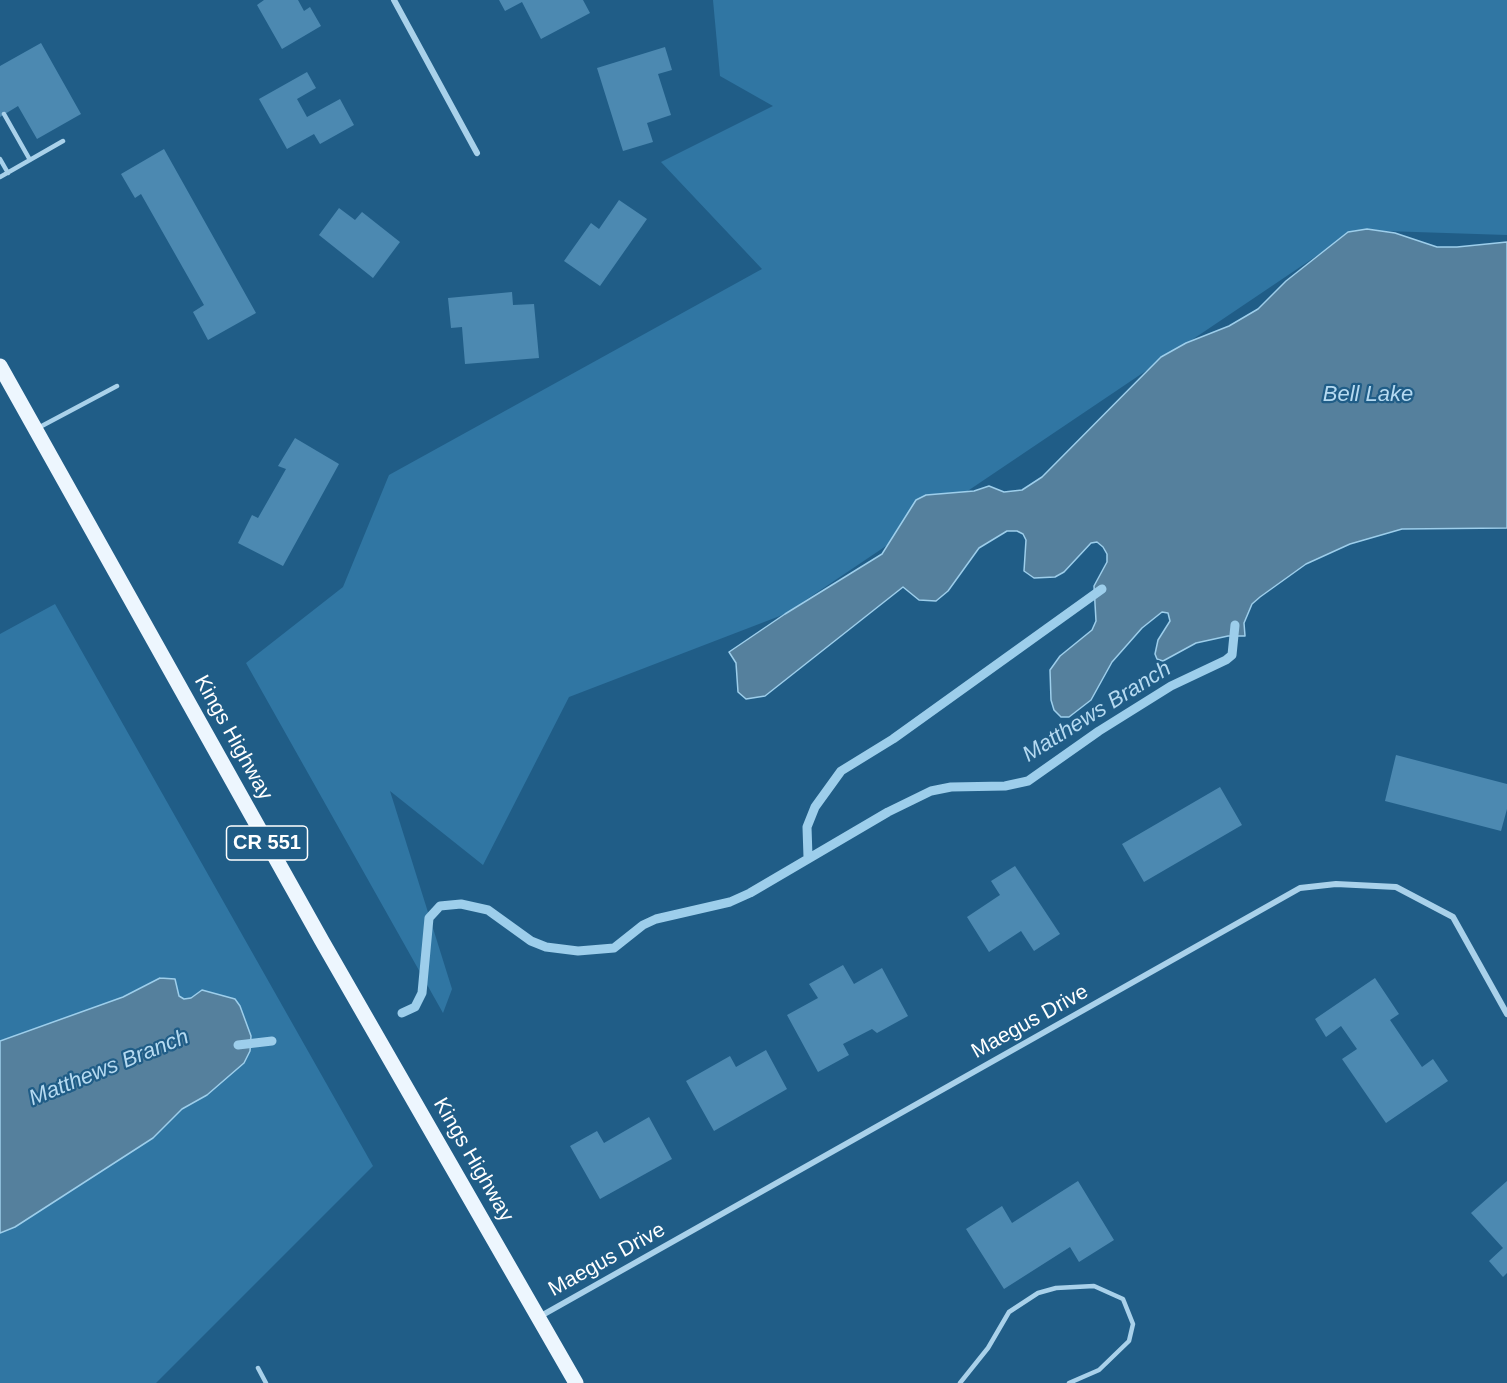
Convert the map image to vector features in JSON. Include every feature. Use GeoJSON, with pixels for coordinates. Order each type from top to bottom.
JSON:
{"type":"FeatureCollection","features":[{"type":"Feature","properties":{"kind":"main road","name":"Kings Highway"},"geometry":{"type":"LineString","coordinates":[[0,366],[322,941],[539,1317]]}},
{"type":"Feature","properties":{"kind":"main road","name":"CR 551"},"geometry":{"type":"LineString","coordinates":[[539,1317],[576,1383]]}},
{"type":"Feature","properties":{"kind":"street"},"geometry":{"type":"LineString","coordinates":[[394,0],[477,153]]}},
{"type":"Feature","properties":{"kind":"street","name":"Maegus Drive"},"geometry":{"type":"LineString","coordinates":[[539,1317],[1300,888],[1336,884],[1396,887],[1453,917],[1507,1014]]}},
{"type":"Feature","properties":{"kind":"lane"},"geometry":{"type":"LineString","coordinates":[[4,114],[30,160]]}},
{"type":"Feature","properties":{"kind":"lane"},"geometry":{"type":"LineString","coordinates":[[0,177],[63,141]]}},
{"type":"Feature","properties":{"kind":"lane"},"geometry":{"type":"LineString","coordinates":[[0,159],[8,173]]}},
{"type":"Feature","properties":{"kind":"lane"},"geometry":{"type":"LineString","coordinates":[[36,429],[117,386]]}},
{"type":"Feature","properties":{"kind":"lane"},"geometry":{"type":"LineString","coordinates":[[960,1383],[988,1348],[1009,1312],[1038,1293],[1056,1288],[1094,1286],[1123,1299],[1133,1323],[1129,1341],[1099,1370],[1069,1383]]}},
{"type":"Feature","properties":{"kind":"lane"},"geometry":{"type":"LineString","coordinates":[[258,1368],[266,1383]]}},
{"type":"Feature","properties":{"kind":"shaded area"},"geometry":{"type":"Polygon","coordinates":[[[713,0],[1507,0],[1507,235],[1355,230],[785,614],[569,697],[483,865],[390,791],[452,989],[443,1013],[246,663],[343,587],[389,475],[762,269],[661,162],[773,106],[720,76],[713,0]]]}},
{"type":"Feature","properties":{"kind":"shaded area"},"geometry":{"type":"Polygon","coordinates":[[[55,604],[373,1166],[156,1383],[0,1383],[0,634],[55,604]]]}},
{"type":"Feature","properties":{"kind":"water","name":"Bell Lake"},"geometry":{"type":"Polygon","coordinates":[[[1367,229],[1395,233],[1437,247],[1507,242],[1507,528],[1402,529],[1350,544],[1306,564],[1252,604],[1244,623],[1245,636],[1228,636],[1196,643],[1163,661],[1157,659],[1155,654],[1158,640],[1170,621],[1168,613],[1162,612],[1142,628],[1112,662],[1091,700],[1069,717],[1061,717],[1054,710],[1051,700],[1050,670],[1060,656],[1092,630],[1096,621],[1094,586],[1107,562],[1107,554],[1097,542],[1091,543],[1064,572],[1055,577],[1034,578],[1024,571],[1026,540],[1023,534],[1017,531],[1007,531],[979,548],[948,591],[936,601],[919,600],[903,587],[765,696],[746,699],[738,692],[736,663],[729,652],[882,554],[916,500],[926,495],[974,491],[989,486],[1004,492],[1022,490],[1042,477],[1161,357],[1186,343],[1229,326],[1258,309],[1286,281],[1348,232],[1367,229]]]}},
{"type":"Feature","properties":{"kind":"water"},"geometry":{"type":"Polygon","coordinates":[[[160,978],[175,979],[179,996],[184,999],[191,998],[202,990],[235,999],[240,1006],[251,1036],[250,1051],[244,1063],[207,1095],[182,1109],[153,1138],[15,1227],[0,1233],[0,1041],[123,997],[160,978]]]}},
{"type":"Feature","properties":{"kind":"building"},"geometry":{"type":"Polygon","coordinates":[[[264,0],[298,0],[304,11],[310,7],[321,26],[282,49],[257,5],[264,0]]]}},
{"type":"Feature","properties":{"kind":"building"},"geometry":{"type":"Polygon","coordinates":[[[499,0],[583,0],[590,13],[541,39],[522,2],[505,11],[499,0]]]}},
{"type":"Feature","properties":{"kind":"building"},"geometry":{"type":"Polygon","coordinates":[[[41,43],[81,114],[37,139],[18,106],[0,117],[0,66],[41,43]]]}},
{"type":"Feature","properties":{"kind":"building"},"geometry":{"type":"Polygon","coordinates":[[[665,47],[672,70],[658,74],[671,115],[647,123],[653,142],[623,151],[597,68],[665,47]]]}},
{"type":"Feature","properties":{"kind":"building"},"geometry":{"type":"Polygon","coordinates":[[[307,72],[316,88],[297,99],[307,117],[340,99],[354,125],[320,144],[314,134],[287,149],[259,99],[307,72]]]}},
{"type":"Feature","properties":{"kind":"building"},"geometry":{"type":"Polygon","coordinates":[[[164,149],[256,313],[208,340],[193,312],[204,305],[141,194],[135,198],[121,174],[164,149]]]}},
{"type":"Feature","properties":{"kind":"building"},"geometry":{"type":"Polygon","coordinates":[[[619,200],[647,219],[600,286],[564,261],[591,223],[599,229],[619,200]]]}},
{"type":"Feature","properties":{"kind":"building"},"geometry":{"type":"Polygon","coordinates":[[[339,208],[355,220],[362,212],[400,242],[373,278],[319,235],[339,208]]]}},
{"type":"Feature","properties":{"kind":"building"},"geometry":{"type":"Polygon","coordinates":[[[512,292],[513,305],[534,304],[539,358],[465,364],[462,327],[451,328],[448,298],[512,292]]]}},
{"type":"Feature","properties":{"kind":"building"},"geometry":{"type":"Polygon","coordinates":[[[295,438],[339,464],[283,566],[238,543],[252,515],[258,518],[286,469],[278,466],[295,438]]]}},
{"type":"Feature","properties":{"kind":"building"},"geometry":{"type":"Polygon","coordinates":[[[1396,755],[1507,784],[1507,809],[1501,831],[1385,801],[1396,755]]]}},
{"type":"Feature","properties":{"kind":"building"},"geometry":{"type":"Polygon","coordinates":[[[1220,787],[1242,825],[1144,882],[1122,844],[1220,787]]]}},
{"type":"Feature","properties":{"kind":"building"},"geometry":{"type":"Polygon","coordinates":[[[1015,866],[1060,934],[1034,951],[1021,931],[989,952],[967,917],[1000,895],[991,881],[1015,866]]]}},
{"type":"Feature","properties":{"kind":"building"},"geometry":{"type":"Polygon","coordinates":[[[843,965],[854,984],[882,968],[908,1016],[877,1033],[872,1029],[843,1044],[849,1055],[818,1072],[787,1015],[818,998],[809,984],[843,965]]]}},
{"type":"Feature","properties":{"kind":"building"},"geometry":{"type":"Polygon","coordinates":[[[1375,978],[1399,1014],[1390,1020],[1422,1067],[1433,1059],[1448,1081],[1386,1123],[1342,1059],[1357,1049],[1341,1026],[1326,1037],[1315,1019],[1375,978]]]}},
{"type":"Feature","properties":{"kind":"building"},"geometry":{"type":"Polygon","coordinates":[[[766,1050],[787,1089],[714,1131],[686,1081],[730,1056],[736,1067],[766,1050]]]}},
{"type":"Feature","properties":{"kind":"building"},"geometry":{"type":"Polygon","coordinates":[[[649,1117],[672,1159],[600,1199],[570,1146],[597,1131],[604,1143],[649,1117]]]}},
{"type":"Feature","properties":{"kind":"building"},"geometry":{"type":"Polygon","coordinates":[[[1078,1181],[1114,1240],[1079,1262],[1070,1247],[1004,1289],[966,1229],[1002,1206],[1012,1223],[1078,1181]]]}},
{"type":"Feature","properties":{"kind":"building"},"geometry":{"type":"Polygon","coordinates":[[[1507,1181],[1507,1273],[1503,1277],[1489,1261],[1503,1248],[1471,1213],[1507,1181]]]}},
{"type":"Feature","properties":{"kind":"waterway"},"geometry":{"type":"LineString","coordinates":[[808,857],[807,827],[815,807],[841,771],[893,739],[1102,589]]}},
{"type":"Feature","properties":{"kind":"waterway","name":"Matthews Branch"},"geometry":{"type":"LineString","coordinates":[[402,1013],[415,1007],[422,993],[429,918],[440,906],[461,904],[488,910],[531,941],[546,947],[578,951],[614,948],[643,925],[656,919],[730,902],[750,893],[888,812],[931,791],[951,787],[1005,786],[1028,781],[1099,731],[1171,686],[1226,660],[1232,655],[1235,625]]}},
{"type":"Feature","properties":{"kind":"waterway","name":"Matthews Branch"},"geometry":{"type":"LineString","coordinates":[[238,1045],[272,1041]]}}]}
